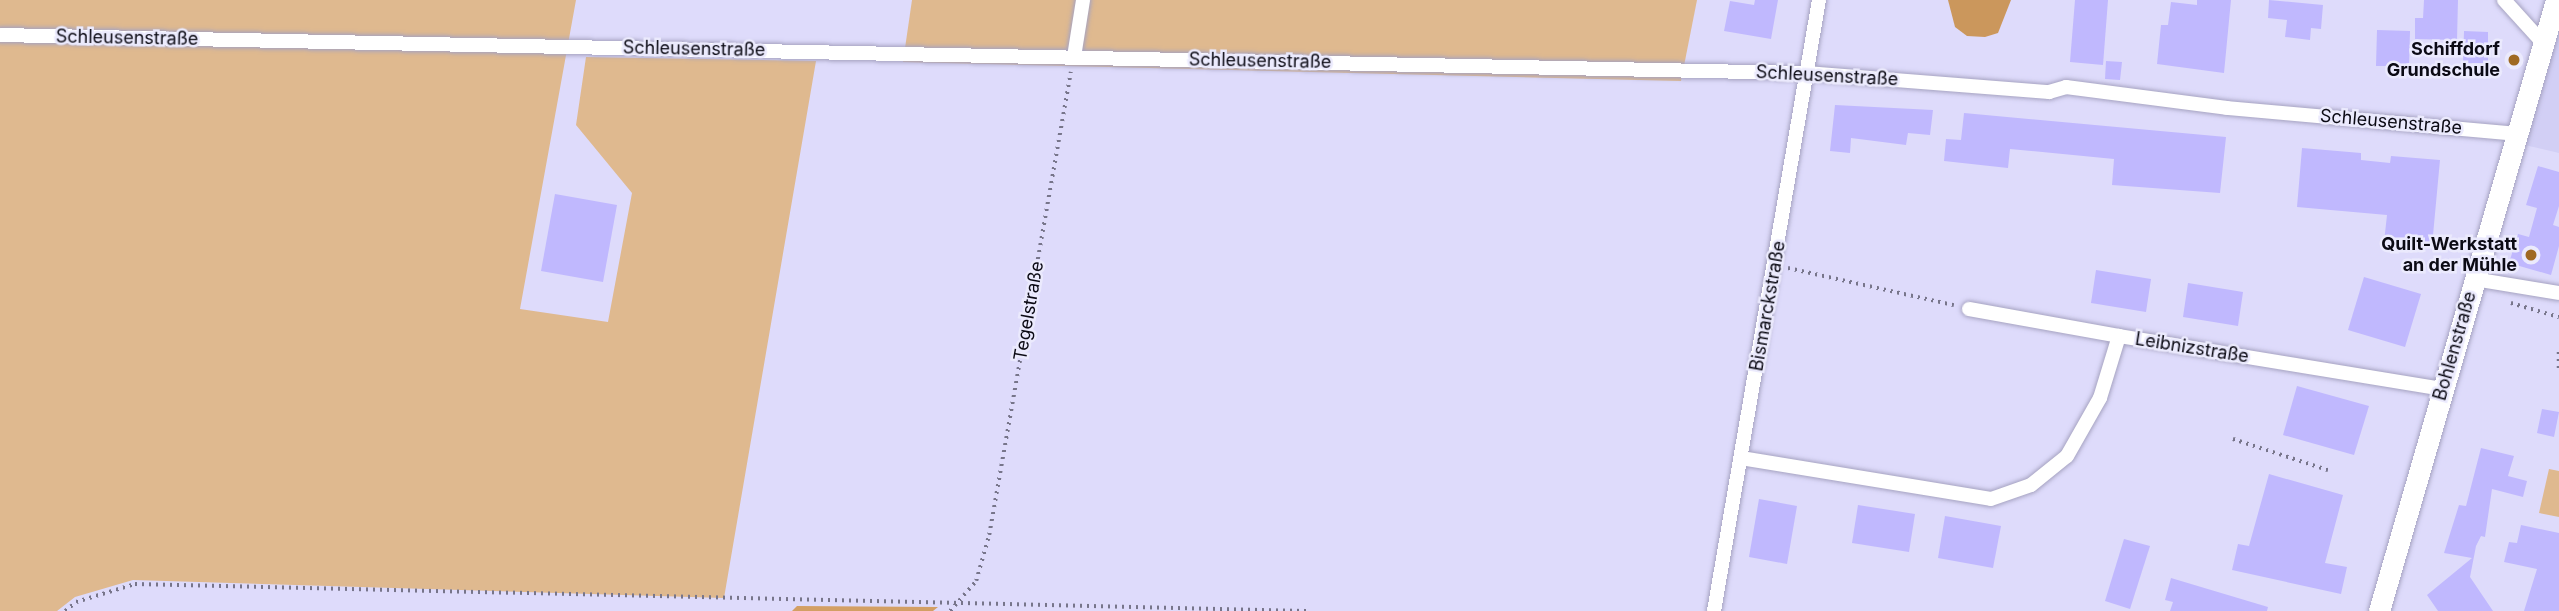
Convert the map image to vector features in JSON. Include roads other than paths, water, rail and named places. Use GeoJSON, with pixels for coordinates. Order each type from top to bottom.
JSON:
{"type":"FeatureCollection","features":[{"type":"Feature","properties":{"kind":"street"},"geometry":{"type":"LineString","coordinates":[[1074,57],[1083,0]]}},
{"type":"Feature","properties":{"kind":"street","name":"Bismarckstraße"},"geometry":{"type":"LineString","coordinates":[[1714,611],[1819,0]]}},
{"type":"Feature","properties":{"kind":"street"},"geometry":{"type":"LineString","coordinates":[[2504,0],[2543,43]]}},
{"type":"Feature","properties":{"kind":"street","name":"Bohlenstraße"},"geometry":{"type":"LineString","coordinates":[[2379,611],[2556,0]]}},
{"type":"Feature","properties":{"kind":"street","name":"Schleusenstraße"},"geometry":{"type":"LineString","coordinates":[[0,35],[1806,73],[2049,92],[2066,88],[2227,108],[2517,134]]}},
{"type":"Feature","properties":{"kind":"street"},"geometry":{"type":"LineString","coordinates":[[2474,279],[2559,293]]}},
{"type":"Feature","properties":{"kind":"street"},"geometry":{"type":"LineString","coordinates":[[1969,309],[2119,336]]}},
{"type":"Feature","properties":{"kind":"street","name":"Leibnizstraße"},"geometry":{"type":"LineString","coordinates":[[1741,458],[1992,499],[2031,485],[2067,456],[2100,398],[2119,336],[2443,388]]}},
{"type":"Feature","properties":{"kind":"place","name":"Schiffdorf Grundschule"},"geometry":{"type":"Point","coordinates":[2514,60]}},
{"type":"Feature","properties":{"kind":"place","name":"Quilt-Werkstatt an der Mühle"},"geometry":{"type":"Point","coordinates":[2531,255]}}]}
